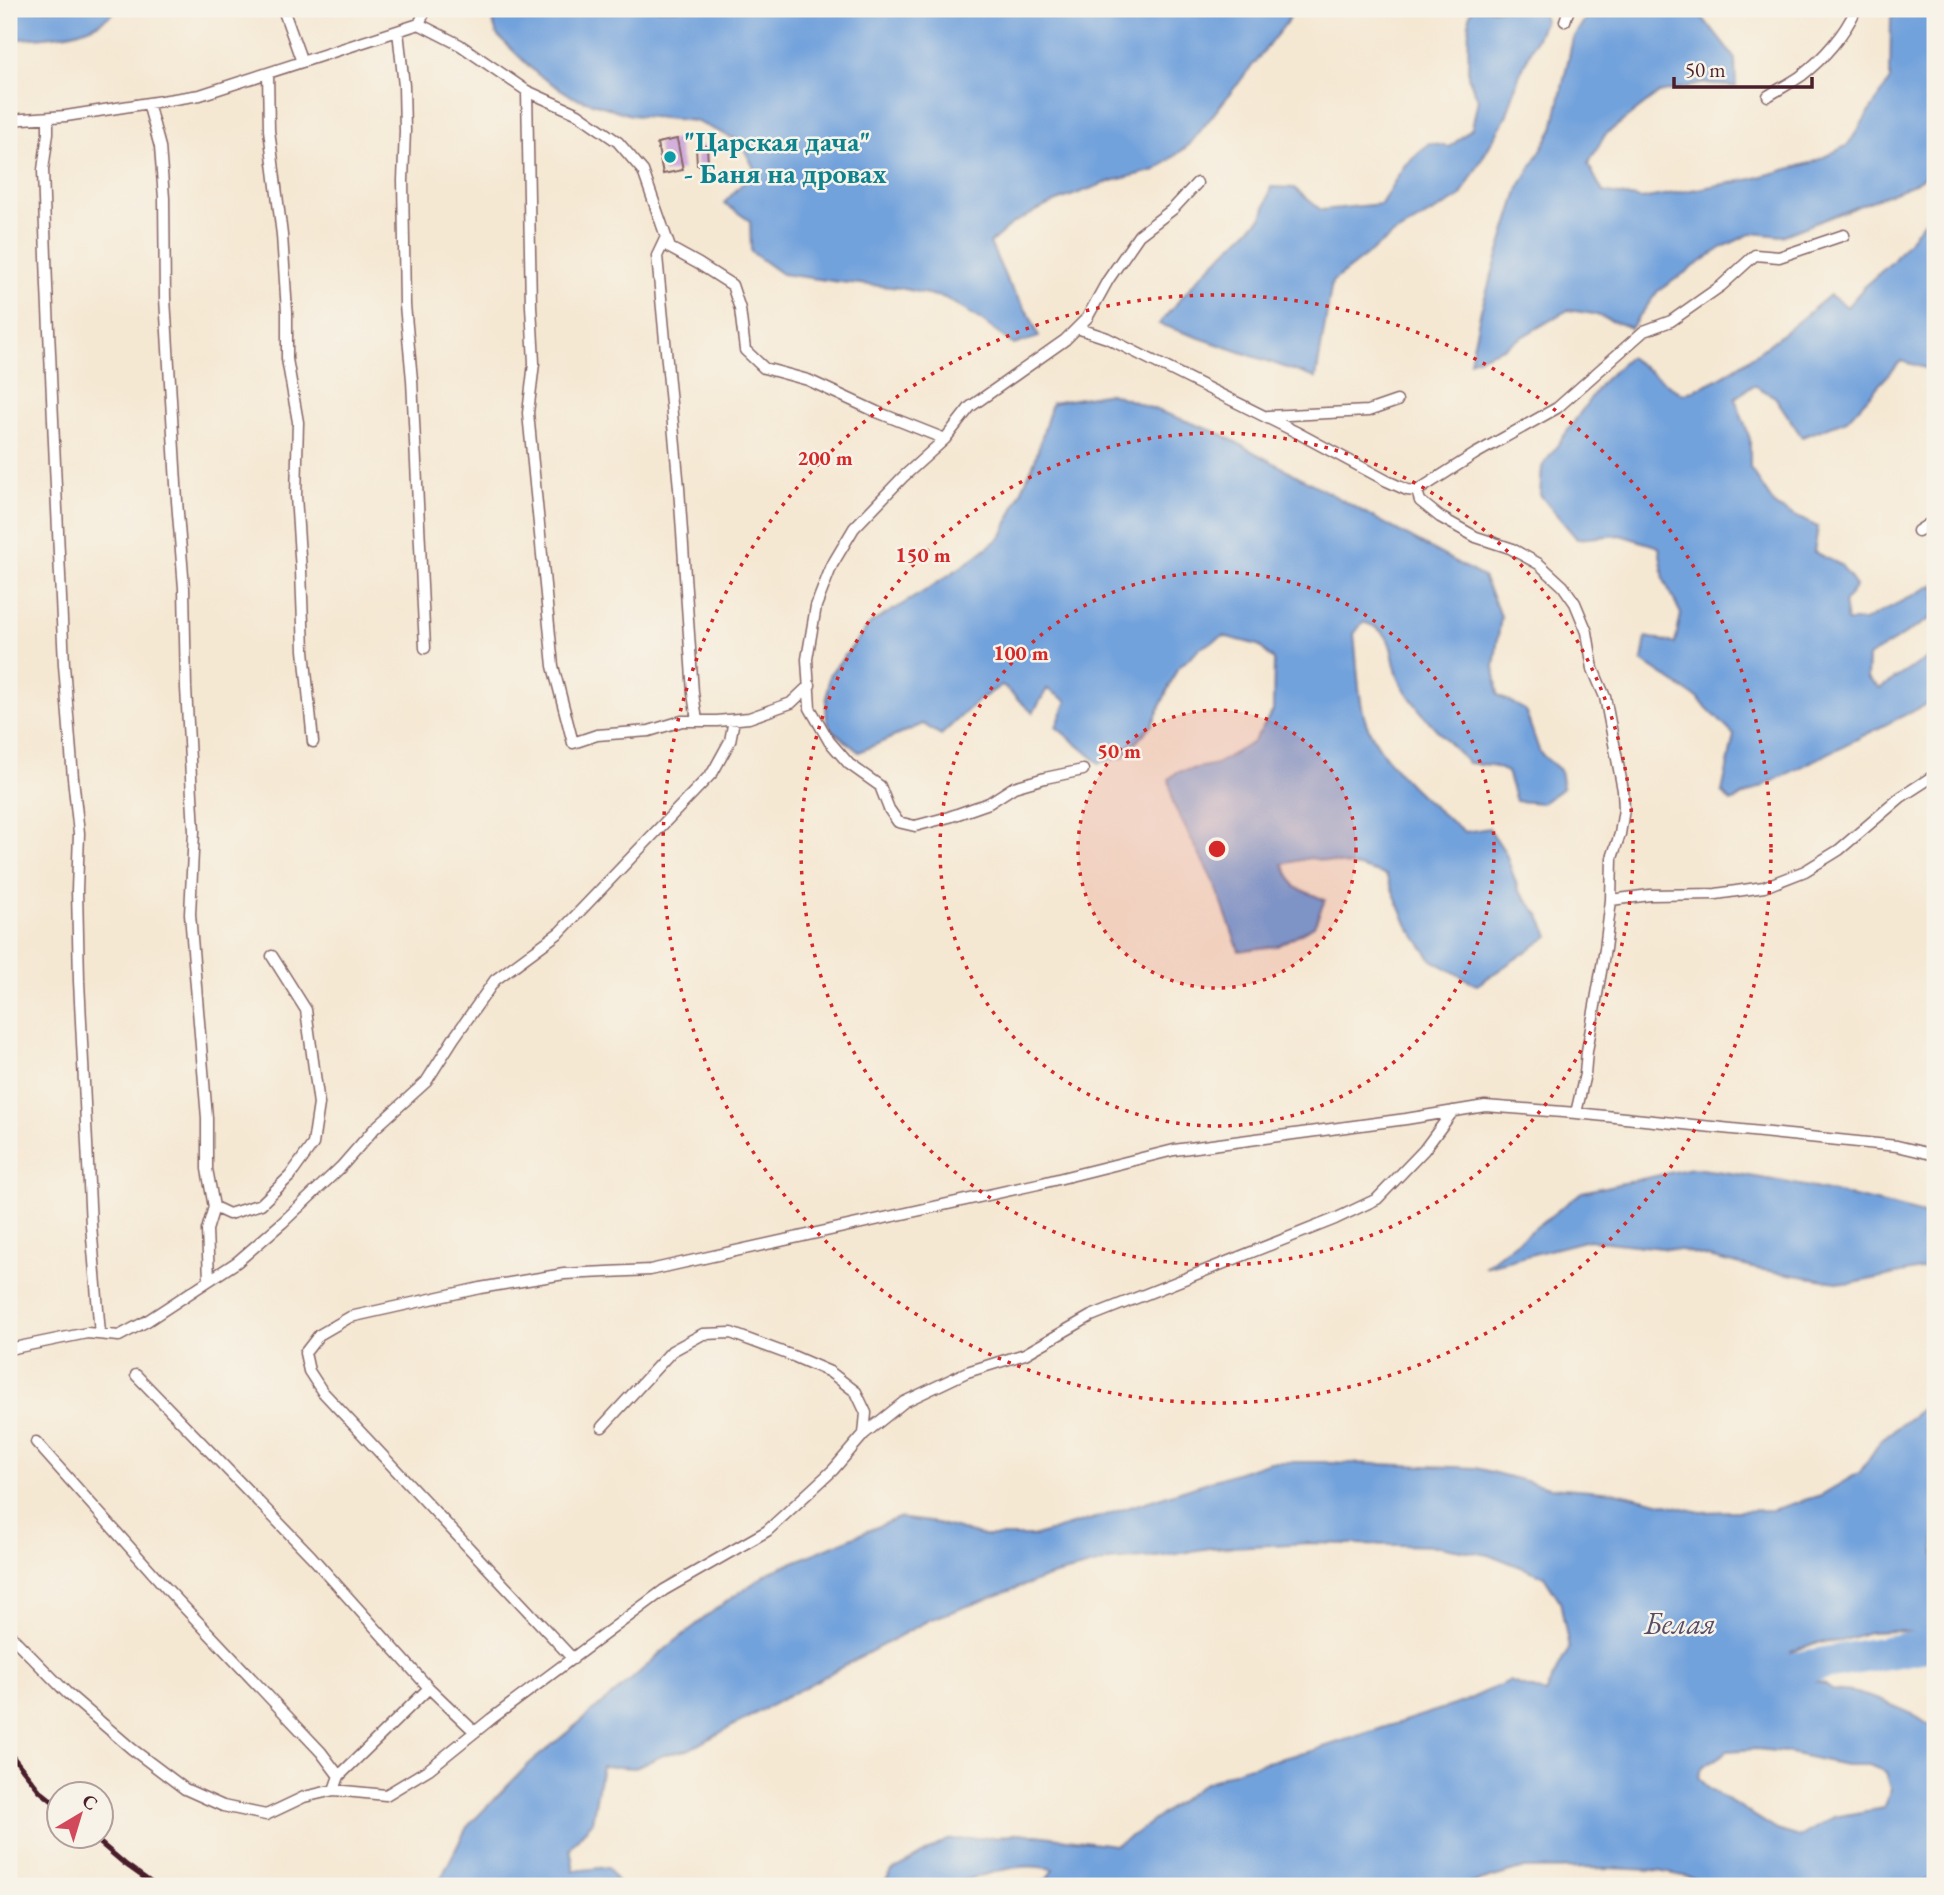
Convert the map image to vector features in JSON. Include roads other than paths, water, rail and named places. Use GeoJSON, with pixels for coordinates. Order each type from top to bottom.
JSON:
{"type":"FeatureCollection","features":[{"type":"Feature","properties":{"kind":"lane"},"geometry":{"type":"LineString","coordinates":[[283,9],[302,62]]}},
{"type":"Feature","properties":{"kind":"lane"},"geometry":{"type":"LineString","coordinates":[[419,24],[426,9]]}},
{"type":"Feature","properties":{"kind":"lane"},"geometry":{"type":"LineString","coordinates":[[1565,21],[1569,9]]}},
{"type":"Feature","properties":{"kind":"lane"},"geometry":{"type":"LineString","coordinates":[[1768,96],[1801,75],[1831,47],[1851,21],[1856,9]]}},
{"type":"Feature","properties":{"kind":"lane"},"geometry":{"type":"LineString","coordinates":[[9,120],[66,117],[200,95],[419,24],[460,45],[527,91],[578,114],[618,142],[643,171],[670,248],[732,285],[740,309],[745,350],[764,368],[808,380],[945,439]]}},
{"type":"Feature","properties":{"kind":"lane"},"geometry":{"type":"LineString","coordinates":[[398,30],[405,120],[405,305],[412,380],[425,648]]}},
{"type":"Feature","properties":{"kind":"lane"},"geometry":{"type":"LineString","coordinates":[[268,73],[269,130],[282,235],[287,359],[298,422],[296,496],[304,650],[313,742]]}},
{"type":"Feature","properties":{"kind":"lane"},"geometry":{"type":"LineString","coordinates":[[527,91],[530,295],[534,363],[528,413],[553,666],[573,743],[597,735],[649,731],[682,722],[749,718],[791,703],[810,685]]}},
{"type":"Feature","properties":{"kind":"lane"},"geometry":{"type":"LineString","coordinates":[[148,103],[160,147],[164,198],[165,298],[184,588],[186,688],[194,831],[190,914],[207,1118],[207,1170],[214,1207],[207,1230],[209,1279]]}},
{"type":"Feature","properties":{"kind":"lane"},"geometry":{"type":"LineString","coordinates":[[48,118],[43,170],[47,286],[64,665],[79,834],[79,981],[91,1225],[100,1334]]}},
{"type":"Feature","properties":{"kind":"lane"},"geometry":{"type":"LineString","coordinates":[[1083,770],[1014,787],[989,803],[949,817],[915,826],[898,822],[880,786],[849,764],[829,741],[810,708],[807,659],[816,606],[832,565],[854,528],[903,477],[945,439],[970,407],[1065,340],[1087,318],[1108,280],[1139,235],[1173,209],[1197,183]]}},
{"type":"Feature","properties":{"kind":"lane"},"geometry":{"type":"LineString","coordinates":[[1077,328],[1107,338],[1265,416],[1388,481],[1407,490],[1418,491],[1475,454],[1557,408],[1644,331],[1671,321],[1721,286],[1755,255],[1779,257],[1844,235]]}},
{"type":"Feature","properties":{"kind":"lane"},"geometry":{"type":"LineString","coordinates":[[666,237],[657,256],[697,721]]}},
{"type":"Feature","properties":{"kind":"lane"},"geometry":{"type":"LineString","coordinates":[[1265,416],[1368,411],[1396,401]]}},
{"type":"Feature","properties":{"kind":"lane"},"geometry":{"type":"LineString","coordinates":[[1418,491],[1420,501],[1440,517],[1476,537],[1510,548],[1539,565],[1563,586],[1575,603],[1587,632],[1593,669],[1605,697],[1623,790],[1624,809],[1612,858],[1611,900],[1605,949],[1576,1113]]}},
{"type":"Feature","properties":{"kind":"lane"},"geometry":{"type":"LineString","coordinates":[[1918,531],[1935,520]]}},
{"type":"Feature","properties":{"kind":"lane"},"geometry":{"type":"LineString","coordinates":[[9,1349],[87,1332],[118,1336],[147,1321],[237,1262],[282,1223],[341,1167],[375,1128],[426,1082],[495,980],[560,932],[713,772],[730,741],[734,720]]}},
{"type":"Feature","properties":{"kind":"lane"},"geometry":{"type":"LineString","coordinates":[[1611,900],[1650,895],[1716,894],[1764,887],[1805,871],[1839,850],[1900,797],[1935,775]]}},
{"type":"Feature","properties":{"kind":"lane"},"geometry":{"type":"LineString","coordinates":[[214,1207],[229,1214],[261,1204],[290,1176],[313,1144],[318,1104],[306,1010],[272,956]]}},
{"type":"Feature","properties":{"kind":"lane"},"geometry":{"type":"LineString","coordinates":[[573,1659],[322,1391],[309,1371],[305,1353],[319,1335],[350,1317],[398,1305],[564,1274],[650,1270],[1038,1184],[1174,1150],[1485,1106],[1897,1146],[1935,1155]]}},
{"type":"Feature","properties":{"kind":"lane"},"geometry":{"type":"LineString","coordinates":[[9,1634],[67,1693],[123,1741],[185,1788],[223,1806],[266,1815],[304,1797],[334,1790],[386,1795],[429,1769],[588,1645],[664,1590],[767,1531],[833,1470],[864,1434],[904,1402],[967,1372],[1025,1354],[1091,1316],[1335,1219],[1377,1199],[1424,1150],[1453,1111]]}},
{"type":"Feature","properties":{"kind":"lane"},"geometry":{"type":"LineString","coordinates":[[602,1427],[672,1351],[703,1334],[731,1334],[830,1372],[856,1392],[866,1413],[864,1434]]}},
{"type":"Feature","properties":{"kind":"lane"},"geometry":{"type":"LineString","coordinates":[[136,1375],[311,1556],[429,1688],[475,1732]]}},
{"type":"Feature","properties":{"kind":"lane"},"geometry":{"type":"LineString","coordinates":[[36,1442],[167,1589],[321,1752],[340,1776]]}},
{"type":"Feature","properties":{"kind":"lane"},"geometry":{"type":"LineString","coordinates":[[334,1790],[340,1776],[429,1688]]}},
{"type":"Feature","properties":{"kind":"water"},"geometry":{"type":"Polygon","coordinates":[[[9,9],[117,9],[106,19],[81,31],[9,40],[9,9]]]}},
{"type":"Feature","properties":{"kind":"water"},"geometry":{"type":"Polygon","coordinates":[[[489,9],[1294,9],[1287,22],[1189,145],[1156,170],[1108,182],[1052,203],[1013,223],[990,243],[1007,281],[1031,318],[1039,337],[1014,345],[945,298],[900,288],[782,274],[751,252],[750,221],[724,203],[756,172],[740,141],[695,121],[631,115],[573,97],[537,74],[497,35],[489,9]]]}},
{"type":"Feature","properties":{"kind":"water"},"geometry":{"type":"Polygon","coordinates":[[[1472,9],[1540,9],[1545,20],[1519,76],[1506,117],[1460,197],[1391,236],[1332,282],[1316,378],[1159,324],[1200,276],[1262,217],[1271,187],[1294,188],[1321,210],[1381,204],[1404,166],[1429,143],[1450,147],[1472,128],[1478,99],[1468,77],[1469,17],[1472,9]]]}},
{"type":"Feature","properties":{"kind":"water"},"geometry":{"type":"Polygon","coordinates":[[[1592,9],[1694,9],[1735,59],[1736,87],[1706,83],[1659,93],[1605,135],[1588,164],[1603,192],[1641,199],[1752,179],[1814,162],[1848,145],[1890,80],[1891,17],[1918,11],[1935,20],[1935,169],[1912,185],[1782,236],[1752,233],[1723,247],[1658,291],[1631,328],[1594,314],[1568,310],[1503,348],[1470,361],[1481,310],[1519,188],[1553,129],[1573,38],[1592,9]]]}},
{"type":"Feature","properties":{"kind":"water"},"geometry":{"type":"Polygon","coordinates":[[[1935,214],[1935,371],[1901,361],[1847,420],[1802,437],[1775,397],[1754,385],[1735,398],[1750,439],[1750,468],[1776,507],[1818,527],[1814,552],[1841,565],[1856,586],[1844,603],[1847,621],[1864,621],[1935,584],[1935,616],[1868,657],[1867,678],[1880,688],[1935,653],[1935,700],[1731,802],[1722,792],[1734,735],[1697,698],[1642,661],[1646,637],[1675,643],[1681,614],[1664,580],[1659,547],[1620,535],[1577,539],[1540,495],[1542,467],[1602,382],[1629,357],[1682,394],[1701,387],[1720,378],[1759,352],[1830,295],[1847,307],[1867,284],[1892,262],[1929,215],[1935,214]]]}},
{"type":"Feature","properties":{"kind":"water"},"geometry":{"type":"Polygon","coordinates":[[[1110,393],[1219,433],[1483,577],[1501,616],[1494,667],[1498,695],[1525,710],[1540,753],[1560,770],[1563,788],[1542,803],[1516,801],[1507,772],[1491,765],[1468,763],[1415,705],[1401,683],[1391,647],[1383,633],[1363,622],[1354,634],[1362,705],[1367,725],[1375,740],[1409,784],[1465,832],[1489,828],[1505,852],[1519,891],[1540,916],[1549,936],[1477,985],[1432,960],[1408,926],[1386,875],[1310,858],[1283,864],[1295,887],[1325,900],[1314,926],[1277,946],[1239,951],[1216,887],[1173,804],[1169,779],[1177,772],[1216,764],[1253,742],[1273,711],[1274,660],[1258,645],[1223,636],[1200,648],[1177,669],[1152,725],[1123,757],[1099,763],[1056,727],[1067,701],[1047,689],[1033,713],[1002,685],[975,703],[941,735],[923,724],[859,752],[832,730],[827,720],[826,706],[829,675],[871,623],[967,563],[1002,536],[1035,460],[1052,403],[1110,393]]]}},
{"type":"Feature","properties":{"kind":"water"},"geometry":{"type":"Polygon","coordinates":[[[1692,1168],[1815,1188],[1935,1217],[1935,1266],[1849,1284],[1757,1269],[1680,1250],[1588,1240],[1484,1267],[1582,1192],[1692,1168]]]}},
{"type":"Feature","properties":{"kind":"water","name":"Белая"},"geometry":{"type":"Polygon","coordinates":[[[1935,1399],[1935,1634],[1869,1632],[1842,1641],[1815,1643],[1791,1652],[1796,1677],[1824,1684],[1832,1690],[1853,1692],[1880,1700],[1912,1714],[1935,1729],[1935,1876],[1916,1886],[1733,1886],[1653,1870],[1605,1868],[1521,1869],[1463,1886],[1033,1886],[1047,1879],[1053,1869],[1026,1867],[940,1886],[882,1886],[892,1871],[947,1840],[1020,1833],[1115,1845],[1136,1833],[1203,1784],[1243,1768],[1311,1751],[1463,1702],[1509,1681],[1545,1693],[1569,1648],[1560,1601],[1544,1576],[1493,1556],[1439,1546],[1310,1543],[1210,1548],[1166,1556],[1109,1561],[1048,1577],[929,1620],[688,1750],[666,1754],[635,1768],[602,1766],[592,1822],[570,1848],[574,1871],[608,1867],[620,1886],[437,1886],[467,1827],[529,1764],[668,1647],[717,1608],[770,1572],[898,1518],[937,1523],[983,1536],[1035,1536],[1270,1462],[1476,1468],[1549,1487],[1616,1492],[1700,1512],[1772,1510],[1821,1495],[1860,1472],[1882,1439],[1935,1399]],[[1756,1749],[1728,1751],[1701,1769],[1698,1777],[1708,1789],[1777,1830],[1800,1837],[1834,1817],[1883,1808],[1891,1789],[1886,1772],[1869,1765],[1845,1765],[1785,1752],[1756,1749]]]}},
{"type":"Feature","properties":{"kind":"waterway","name":"Белая"},"geometry":{"type":"LineString","coordinates":[[1749,1677],[1935,1644]]}},
{"type":"Feature","properties":{"kind":"railway"},"geometry":{"type":"LineString","coordinates":[[9,1752],[46,1796]]}},
{"type":"Feature","properties":{"kind":"railway"},"geometry":{"type":"LineString","coordinates":[[108,1850],[156,1886]]}},
{"type":"Feature","properties":{"kind":"place","name":"\"Царская дача\" - Баня на дровах"},"geometry":{"type":"Point","coordinates":[670,157]}}]}
